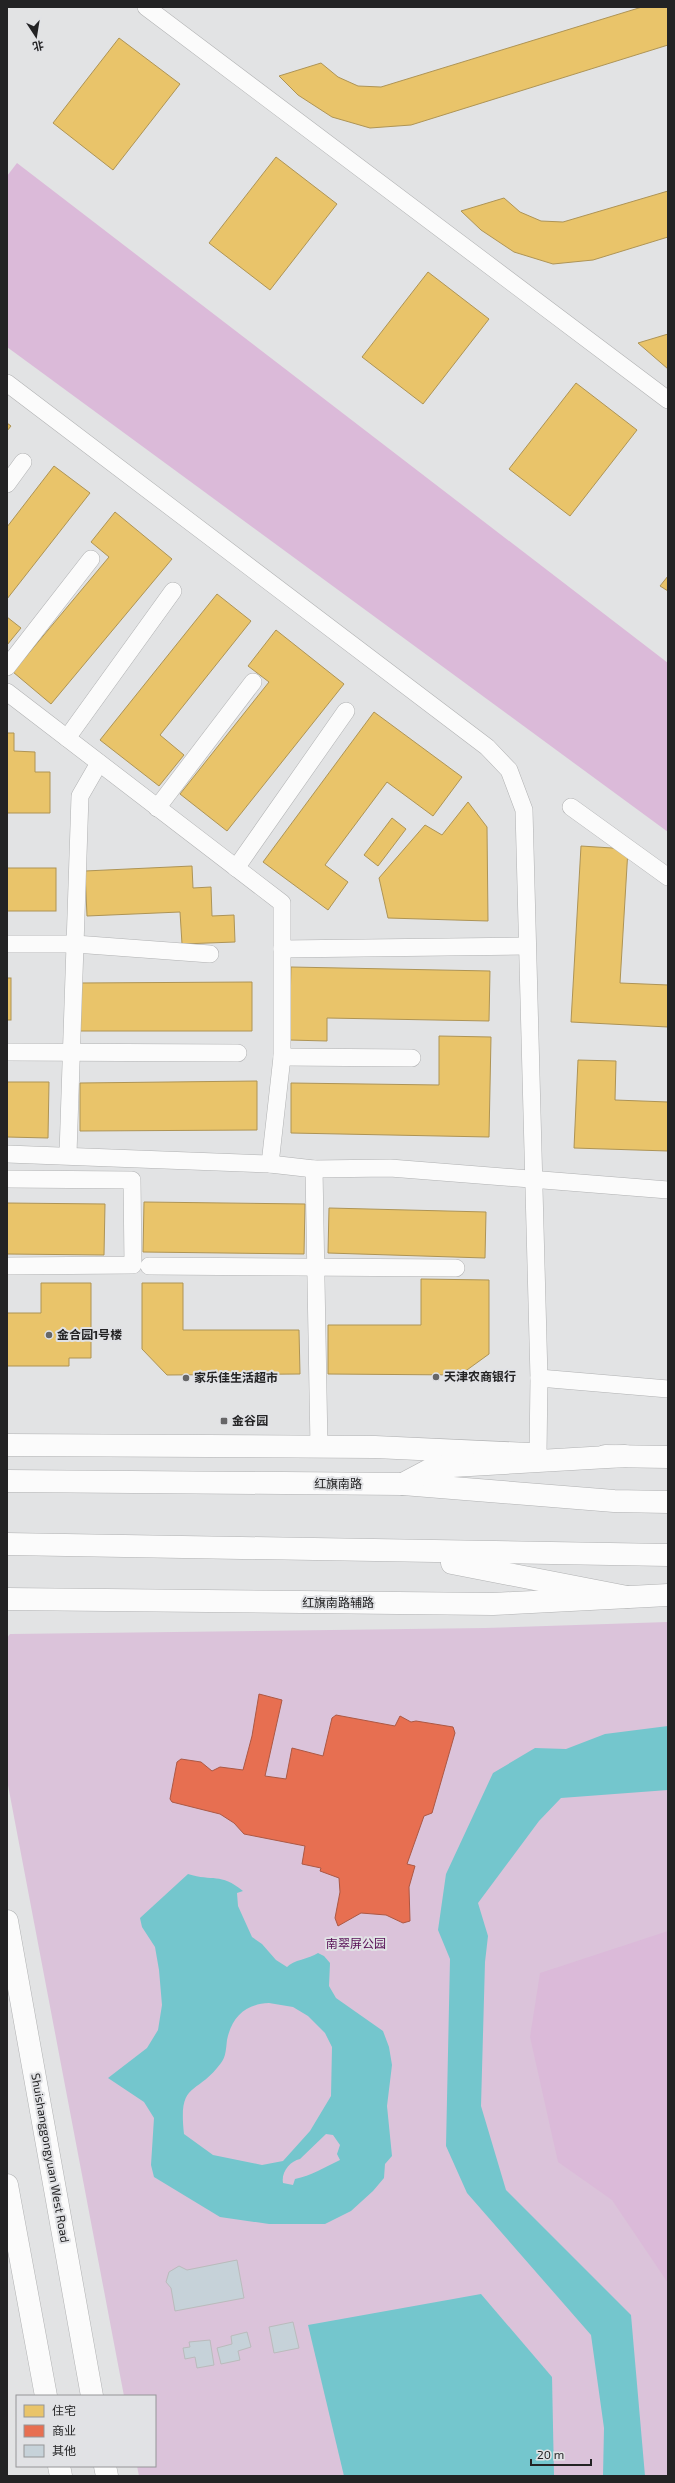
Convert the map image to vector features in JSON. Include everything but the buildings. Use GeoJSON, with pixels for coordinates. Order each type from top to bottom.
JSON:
{"type":"FeatureCollection","features":[{"type":"Feature","properties":{"kind":"main road"},"geometry":{"type":"LineString","coordinates":[[7,1445],[375,1446],[538,1454],[668,1457]]}},
{"type":"Feature","properties":{"kind":"main road"},"geometry":{"type":"LineString","coordinates":[[403,1484],[435,1468],[625,1456]]}},
{"type":"Feature","properties":{"kind":"main road","name":"红旗南路"},"geometry":{"type":"LineString","coordinates":[[7,1481],[403,1484],[614,1501],[668,1502]]}},
{"type":"Feature","properties":{"kind":"main road"},"geometry":{"type":"LineString","coordinates":[[7,1544],[390,1552],[668,1555]]}},
{"type":"Feature","properties":{"kind":"main road"},"geometry":{"type":"LineString","coordinates":[[390,1552],[550,1580],[627,1597]]}},
{"type":"Feature","properties":{"kind":"main road","name":"红旗南路辅路"},"geometry":{"type":"LineString","coordinates":[[7,1599],[482,1604],[668,1595]]}},
{"type":"Feature","properties":{"kind":"main road","name":"Shuishanggongyuan West Road"},"geometry":{"type":"LineString","coordinates":[[7,1921],[92,2395]]}},
{"type":"Feature","properties":{"kind":"main road"},"geometry":{"type":"LineString","coordinates":[[7,2185],[46,2395]]}},
{"type":"Feature","properties":{"kind":"street"},"geometry":{"type":"LineString","coordinates":[[146,7],[668,400]]}},
{"type":"Feature","properties":{"kind":"street"},"geometry":{"type":"LineString","coordinates":[[7,383],[487,747],[509,770],[524,810],[539,1378],[538,1454]]}},
{"type":"Feature","properties":{"kind":"street"},"geometry":{"type":"LineString","coordinates":[[7,484],[23,462]]}},
{"type":"Feature","properties":{"kind":"street"},"geometry":{"type":"LineString","coordinates":[[7,667],[91,559]]}},
{"type":"Feature","properties":{"kind":"street"},"geometry":{"type":"LineString","coordinates":[[67,738],[173,591]]}},
{"type":"Feature","properties":{"kind":"street"},"geometry":{"type":"LineString","coordinates":[[157,808],[253,682]]}},
{"type":"Feature","properties":{"kind":"street"},"geometry":{"type":"LineString","coordinates":[[7,692],[282,903],[282,1057],[270,1164]]}},
{"type":"Feature","properties":{"kind":"street"},"geometry":{"type":"LineString","coordinates":[[236,868],[346,711]]}},
{"type":"Feature","properties":{"kind":"street"},"geometry":{"type":"LineString","coordinates":[[68,1154],[80,796],[99,763]]}},
{"type":"Feature","properties":{"kind":"street"},"geometry":{"type":"LineString","coordinates":[[571,807],[668,877]]}},
{"type":"Feature","properties":{"kind":"street"},"geometry":{"type":"LineString","coordinates":[[7,944],[75,944],[210,954]]}},
{"type":"Feature","properties":{"kind":"street"},"geometry":{"type":"LineString","coordinates":[[282,949],[527,946]]}},
{"type":"Feature","properties":{"kind":"street"},"geometry":{"type":"LineString","coordinates":[[7,1052],[238,1053]]}},
{"type":"Feature","properties":{"kind":"street"},"geometry":{"type":"LineString","coordinates":[[282,1057],[412,1058]]}},
{"type":"Feature","properties":{"kind":"street"},"geometry":{"type":"LineString","coordinates":[[7,1154],[68,1154],[270,1164],[314,1169],[390,1168],[668,1190]]}},
{"type":"Feature","properties":{"kind":"street"},"geometry":{"type":"LineString","coordinates":[[314,1169],[319,1447]]}},
{"type":"Feature","properties":{"kind":"street"},"geometry":{"type":"LineString","coordinates":[[7,1179],[132,1180],[133,1265],[7,1266]]}},
{"type":"Feature","properties":{"kind":"street"},"geometry":{"type":"LineString","coordinates":[[149,1266],[456,1268]]}},
{"type":"Feature","properties":{"kind":"street"},"geometry":{"type":"LineString","coordinates":[[539,1378],[668,1389]]}},
{"type":"Feature","properties":{"kind":"green space","name":"南翠屏公园"},"geometry":{"type":"Polygon","coordinates":[[[668,1622],[668,2476],[139,2476],[137,2467],[156,2467],[156,2395],[124,2395],[7,1780],[7,1638],[10,1634],[485,1628],[668,1622]]]}},
{"type":"Feature","properties":{"kind":"shaded area"},"geometry":{"type":"Polygon","coordinates":[[[17,163],[668,663],[668,832],[7,347],[7,176],[17,163]]]}},
{"type":"Feature","properties":{"kind":"shaded area"},"geometry":{"type":"Polygon","coordinates":[[[668,1931],[668,2283],[612,2200],[558,2162],[530,2037],[540,1973],[668,1931]]]}},
{"type":"Feature","properties":{"kind":"water"},"geometry":{"type":"Polygon","coordinates":[[[668,1726],[668,1790],[561,1798],[539,1821],[478,1903],[488,1936],[485,1962],[481,2106],[506,2190],[631,2315],[645,2476],[603,2476],[604,2428],[591,2335],[467,2193],[446,2146],[450,1959],[438,1930],[446,1874],[493,1773],[535,1748],[566,1749],[605,1734],[668,1726]]]}},
{"type":"Feature","properties":{"kind":"water"},"geometry":{"type":"Polygon","coordinates":[[[188,1874],[228,1881],[243,1891],[237,1893],[238,1906],[252,1937],[262,1944],[276,1960],[287,1967],[318,1953],[324,1956],[330,1963],[329,1986],[336,1998],[383,2031],[389,2047],[392,2065],[387,2106],[392,2156],[385,2164],[384,2178],[373,2191],[351,2211],[325,2224],[269,2224],[220,2217],[154,2177],[151,2165],[154,2118],[144,2102],[108,2078],[147,2048],[158,2030],[162,2005],[159,1970],[155,1947],[142,1927],[140,1918],[188,1874]],[[269,2003],[253,2006],[241,2013],[236,2018],[229,2032],[223,2061],[212,2074],[186,2097],[183,2117],[184,2134],[213,2155],[262,2165],[283,2161],[310,2131],[331,2096],[332,2047],[325,2033],[308,2016],[293,2007],[269,2003]],[[326,2134],[300,2159],[293,2162],[287,2168],[283,2175],[283,2183],[293,2185],[295,2179],[312,2174],[340,2160],[337,2154],[340,2145],[333,2135],[326,2134]]]}},
{"type":"Feature","properties":{"kind":"water"},"geometry":{"type":"Polygon","coordinates":[[[481,2294],[552,2377],[554,2476],[344,2476],[308,2325],[481,2294]]]}},
{"type":"Feature","properties":{"kind":"place","name":"金合园1号楼"},"geometry":{"type":"Point","coordinates":[49,1335]}},
{"type":"Feature","properties":{"kind":"place","name":"天津农商银行"},"geometry":{"type":"Point","coordinates":[436,1377]}},
{"type":"Feature","properties":{"kind":"place","name":"家乐佳生活超市"},"geometry":{"type":"Point","coordinates":[186,1378]}},
{"type":"Feature","properties":{"kind":"place","name":"金谷园"},"geometry":{"type":"Point","coordinates":[224,1421]}}]}
